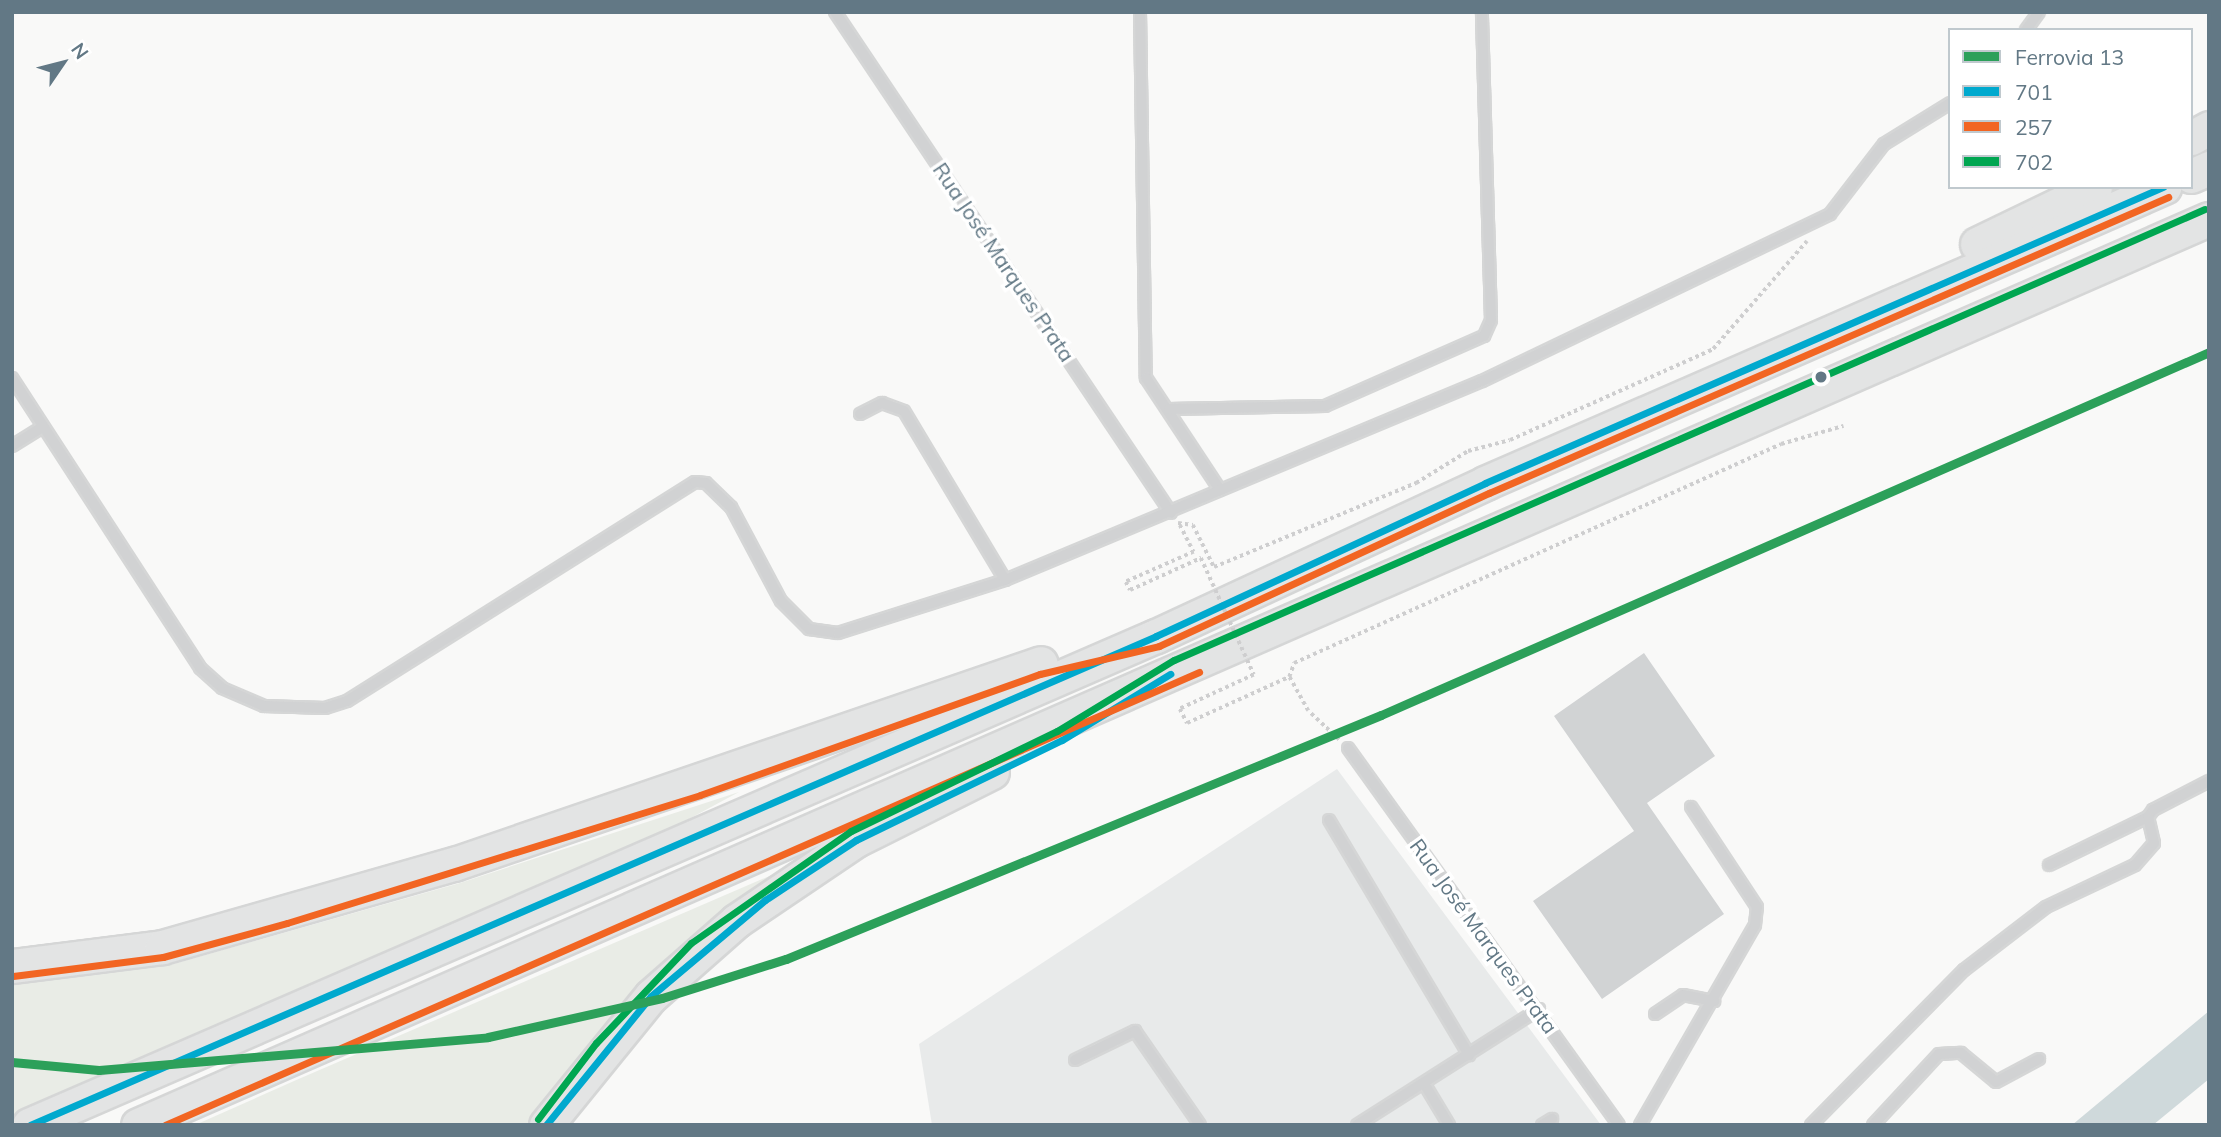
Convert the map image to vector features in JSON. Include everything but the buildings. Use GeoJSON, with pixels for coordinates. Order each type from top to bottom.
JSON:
{"type":"FeatureCollection","features":[{"type":"Feature","properties":{"kind":"highway"},"geometry":{"type":"LineString","coordinates":[[2193,137],[2209,128]]}},
{"type":"Feature","properties":{"kind":"highway"},"geometry":{"type":"LineString","coordinates":[[2193,175],[2209,168]]}},
{"type":"Feature","properties":{"kind":"highway"},"geometry":{"type":"LineString","coordinates":[[1840,326],[1929,269],[2091,189]]}},
{"type":"Feature","properties":{"kind":"highway"},"geometry":{"type":"LineString","coordinates":[[29,1125],[1156,636],[1840,326],[2159,189]]}},
{"type":"Feature","properties":{"kind":"highway"},"geometry":{"type":"LineString","coordinates":[[138,1125],[2209,219]]}},
{"type":"Feature","properties":{"kind":"highway"},"geometry":{"type":"LineString","coordinates":[[2135,251],[2209,230]]}},
{"type":"Feature","properties":{"kind":"highway"},"geometry":{"type":"LineString","coordinates":[[12,966],[162,947],[310,906],[685,789],[1037,664],[1156,636]]}},
{"type":"Feature","properties":{"kind":"highway"},"geometry":{"type":"LineString","coordinates":[[546,1125],[651,996],[765,900],[856,840],[1062,740],[1178,670]]}},
{"type":"Feature","properties":{"kind":"lane","name":"Rua José Marques Prata"},"geometry":{"type":"LineString","coordinates":[[835,12],[1171,513]]}},
{"type":"Feature","properties":{"kind":"lane"},"geometry":{"type":"LineString","coordinates":[[1140,12],[1146,378],[1220,490]]}},
{"type":"Feature","properties":{"kind":"lane"},"geometry":{"type":"LineString","coordinates":[[1168,409],[1325,406],[1484,336],[1491,320],[1482,12]]}},
{"type":"Feature","properties":{"kind":"lane"},"geometry":{"type":"LineString","coordinates":[[2027,28],[2039,12]]}},
{"type":"Feature","properties":{"kind":"lane"},"geometry":{"type":"LineString","coordinates":[[12,378],[200,668],[222,688],[284,710],[347,701],[695,482],[706,483],[731,507],[781,601],[809,629],[838,632],[1005,580],[1482,381],[1830,214],[1884,144],[1948,104]]}},
{"type":"Feature","properties":{"kind":"lane"},"geometry":{"type":"LineString","coordinates":[[860,414],[882,403],[905,411],[1005,580]]}},
{"type":"Feature","properties":{"kind":"lane"},"geometry":{"type":"LineString","coordinates":[[12,446],[43,427]]}},
{"type":"Feature","properties":{"kind":"lane","name":"Rua José Marques Prata"},"geometry":{"type":"LineString","coordinates":[[1348,748],[1539,1009],[1619,1125]]}},
{"type":"Feature","properties":{"kind":"lane"},"geometry":{"type":"LineString","coordinates":[[2049,865],[2148,817],[2209,781]]}},
{"type":"Feature","properties":{"kind":"lane"},"geometry":{"type":"LineString","coordinates":[[1640,1125],[1714,1001],[1755,925],[1757,906],[1691,807]]}},
{"type":"Feature","properties":{"kind":"lane"},"geometry":{"type":"LineString","coordinates":[[1811,1125],[2002,938],[2150,854],[2154,843],[2148,817]]}},
{"type":"Feature","properties":{"kind":"lane"},"geometry":{"type":"LineString","coordinates":[[1329,820],[1469,1055]]}},
{"type":"Feature","properties":{"kind":"lane"},"geometry":{"type":"LineString","coordinates":[[1655,1014],[1683,995],[1714,1001]]}},
{"type":"Feature","properties":{"kind":"lane"},"geometry":{"type":"LineString","coordinates":[[1357,1125],[1425,1085],[1539,1009]]}},
{"type":"Feature","properties":{"kind":"lane"},"geometry":{"type":"LineString","coordinates":[[1074,1060],[1135,1031],[1200,1125]]}},
{"type":"Feature","properties":{"kind":"lane"},"geometry":{"type":"LineString","coordinates":[[1873,1125],[1939,1055],[1961,1053],[1996,1082],[2039,1059]]}},
{"type":"Feature","properties":{"kind":"lane"},"geometry":{"type":"LineString","coordinates":[[1425,1085],[1449,1125]]}},
{"type":"Feature","properties":{"kind":"lane"},"geometry":{"type":"LineString","coordinates":[[1542,1125],[1552,1119]]}},
{"type":"Feature","properties":{"kind":"path"},"geometry":{"type":"LineString","coordinates":[[1830,214],[1713,348],[1214,567],[1193,525],[1180,525],[1194,552],[1126,582],[1130,590],[1201,558],[1254,675],[1180,709],[1187,723],[1289,677],[1294,663],[1781,444],[1843,426]]}},
{"type":"Feature","properties":{"kind":"path"},"geometry":{"type":"LineString","coordinates":[[1289,677],[1308,710],[1348,748]]}},
{"type":"Feature","properties":{"kind":"shaded area"},"geometry":{"type":"Polygon","coordinates":[[[1337,769],[1601,1125],[932,1125],[919,1044],[1337,769]]]}},
{"type":"Feature","properties":{"kind":"shaded area"},"geometry":{"type":"Polygon","coordinates":[[[739,792],[596,869],[12,1116],[12,985],[166,966],[460,883],[739,792]]]}},
{"type":"Feature","properties":{"kind":"shaded area"},"geometry":{"type":"Polygon","coordinates":[[[788,868],[537,1125],[195,1125],[294,1081],[788,868]]]}},
{"type":"Feature","properties":{"kind":"shaded area"},"geometry":{"type":"Polygon","coordinates":[[[2209,1011],[2209,1079],[2153,1125],[2072,1125],[2209,1011]]]}},
{"type":"Feature","properties":{"kind":"rail line","name":"13"},"geometry":{"type":"LineString","coordinates":[[12,1062],[99,1070],[488,1037],[662,998],[786,959],[1381,715],[2209,352]]}},
{"type":"Feature","properties":{"kind":"transit line","name":"701"},"geometry":{"type":"LineString","coordinates":[[30,1125],[1156,636],[1485,483],[2158,189]]}},
{"type":"Feature","properties":{"kind":"transit line","name":"257"},"geometry":{"type":"LineString","coordinates":[[13,976],[163,957],[287,923],[700,795],[1040,674],[1159,646],[1489,493],[2168,197]]}},
{"type":"Feature","properties":{"kind":"transit line","name":"702"},"geometry":{"type":"LineString","coordinates":[[538,1119],[596,1043],[691,943],[851,831],[1057,731],[1174,660],[2205,209]]}},
{"type":"Feature","properties":{"kind":"transit line","name":"257"},"geometry":{"type":"LineString","coordinates":[[165,1125],[1199,672]]}},
{"type":"Feature","properties":{"kind":"transit line","name":"701"},"geometry":{"type":"LineString","coordinates":[[546,1125],[651,996],[765,900],[856,840],[1062,740],[1170,674]]}}]}
